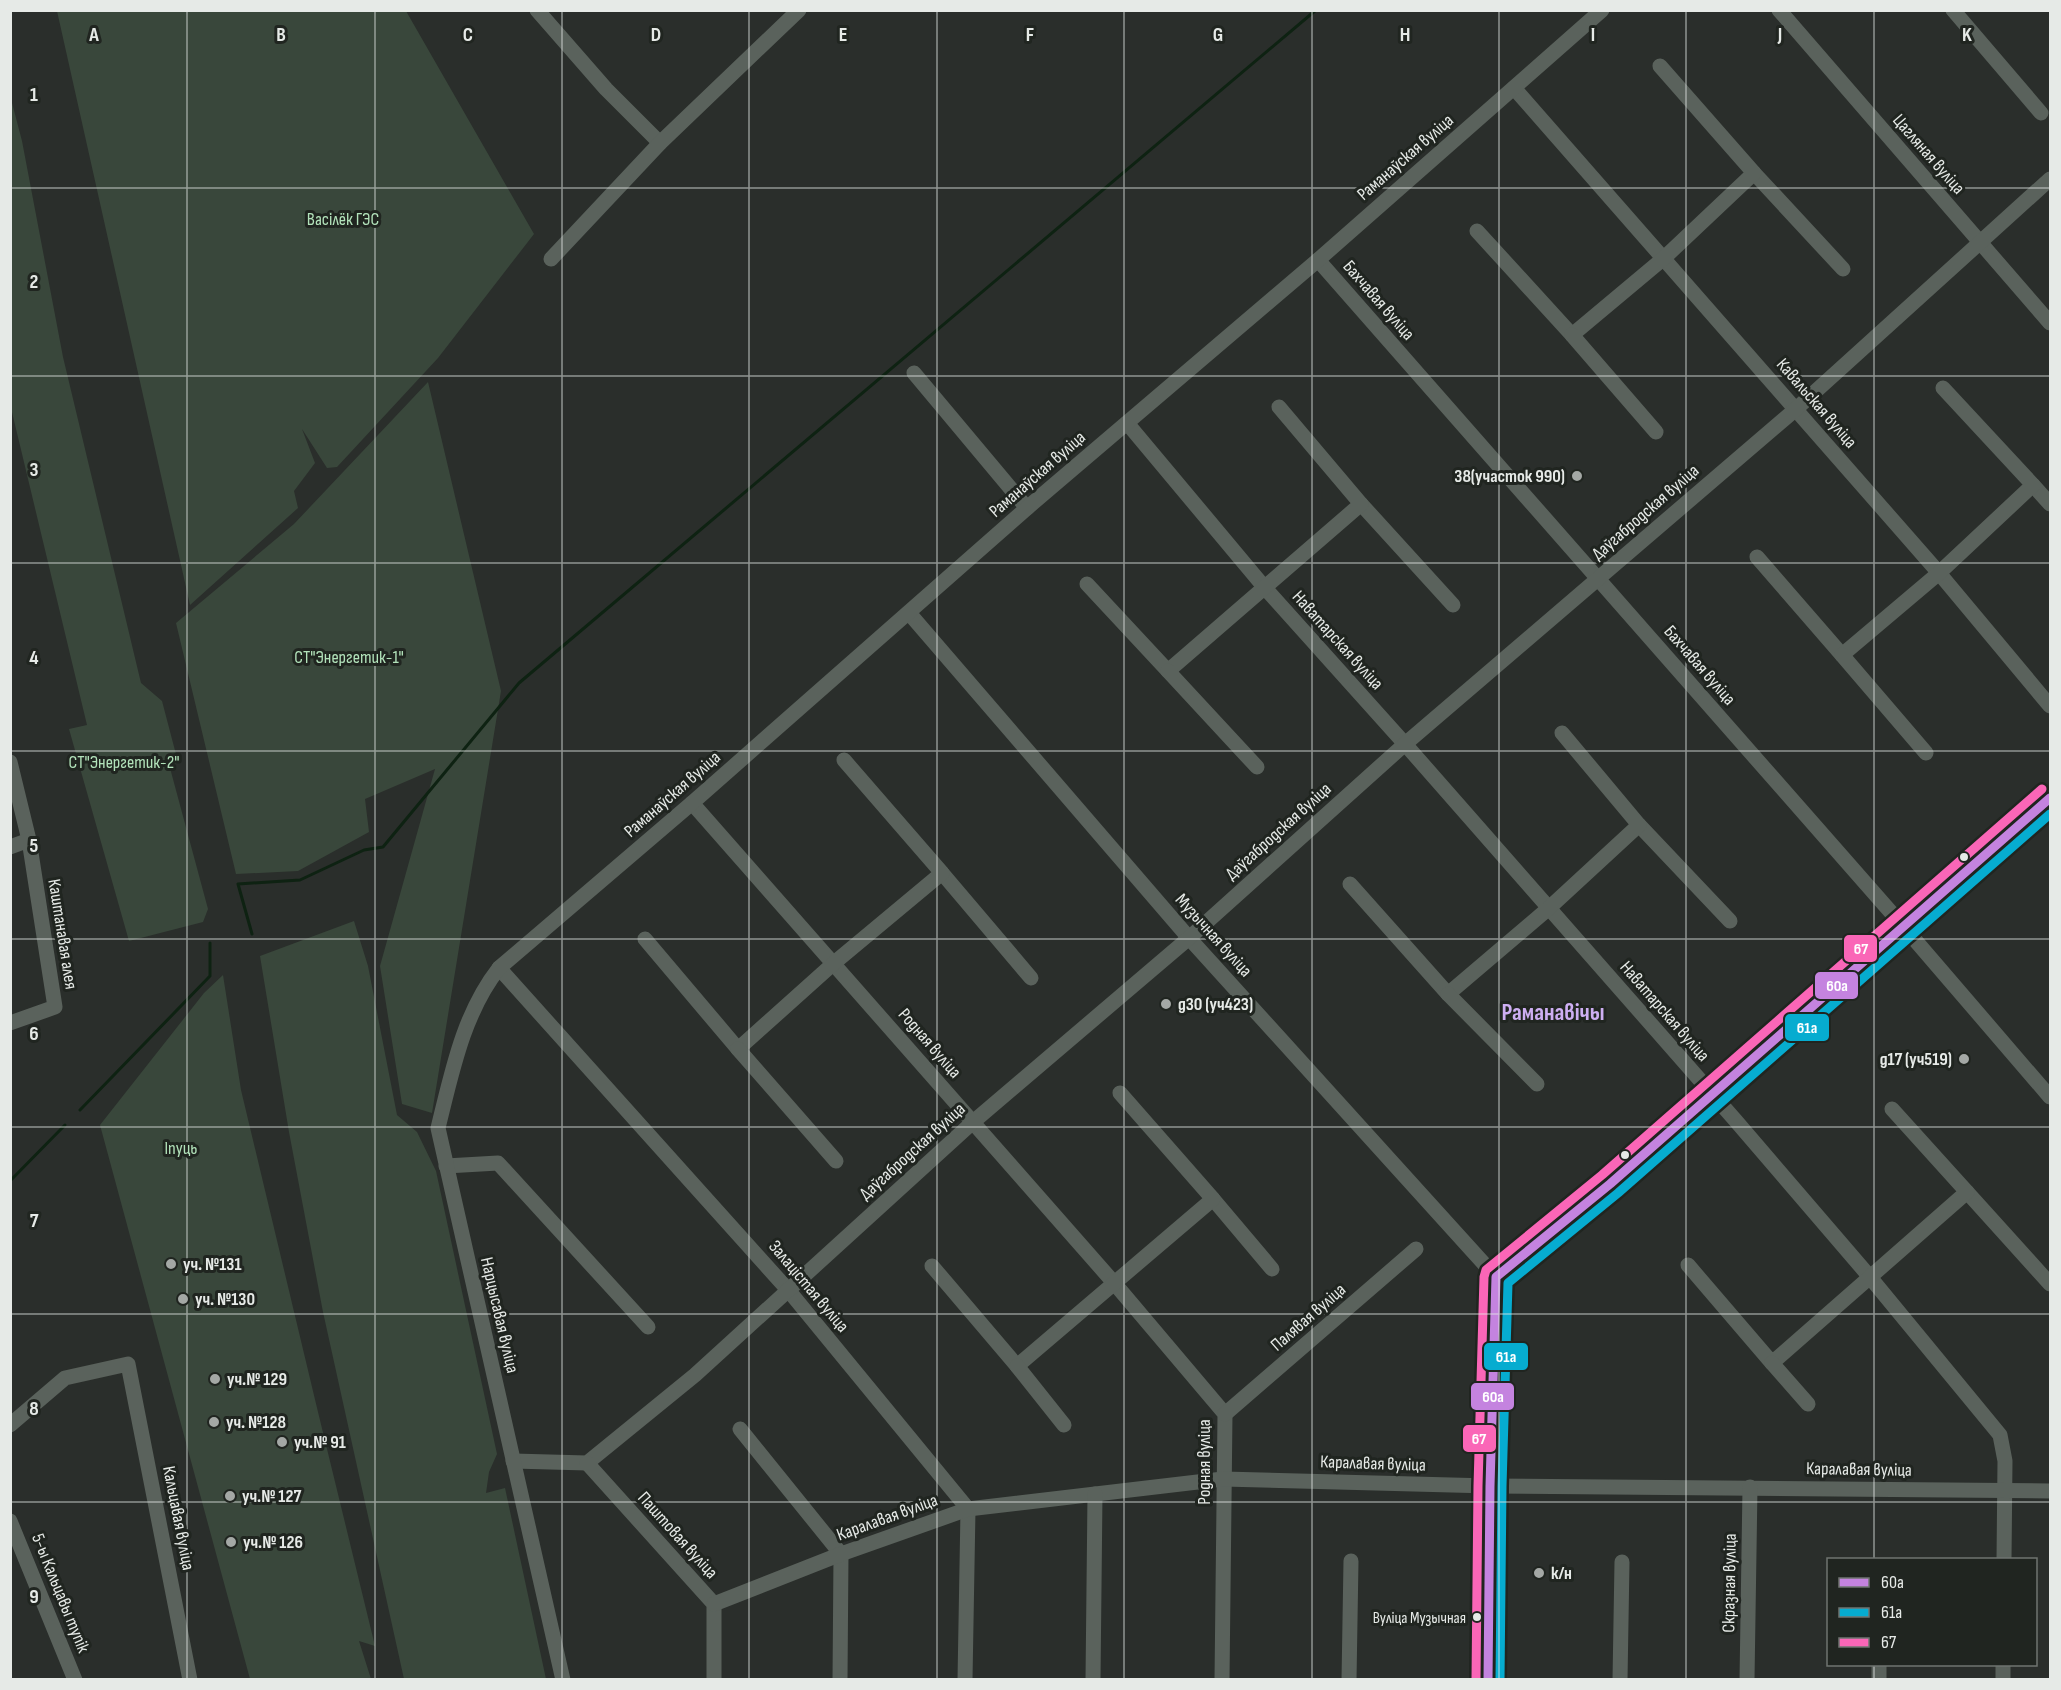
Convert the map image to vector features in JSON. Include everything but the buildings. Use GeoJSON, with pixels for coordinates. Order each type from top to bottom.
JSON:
{"type":"FeatureCollection","features":[{"type":"Feature","properties":{"kind":"street"},"geometry":{"type":"LineString","coordinates":[[537,10],[606,89],[660,143]]}},
{"type":"Feature","properties":{"kind":"street"},"geometry":{"type":"LineString","coordinates":[[551,259],[660,143],[799,10]]}},
{"type":"Feature","properties":{"kind":"street","name":"Раманаўская вуліца"},"geometry":{"type":"LineString","coordinates":[[499,968],[692,803],[1027,508],[1318,260],[1602,10]]}},
{"type":"Feature","properties":{"kind":"street","name":"Цагляная вуліца"},"geometry":{"type":"LineString","coordinates":[[1779,10],[2050,323]]}},
{"type":"Feature","properties":{"kind":"street"},"geometry":{"type":"LineString","coordinates":[[1953,10],[2041,113]]}},
{"type":"Feature","properties":{"kind":"street"},"geometry":{"type":"LineString","coordinates":[[1660,66],[1843,270]]}},
{"type":"Feature","properties":{"kind":"street","name":"Кавальская вуліца"},"geometry":{"type":"LineString","coordinates":[[1514,88],[1940,573],[2050,706]]}},
{"type":"Feature","properties":{"kind":"street"},"geometry":{"type":"LineString","coordinates":[[1572,335],[1664,258],[1754,173]]}},
{"type":"Feature","properties":{"kind":"street","name":"Даўгабродская вуліца"},"geometry":{"type":"LineString","coordinates":[[587,1463],[695,1375],[972,1122],[1190,938],[1405,744],[1796,409],[2050,179]]}},
{"type":"Feature","properties":{"kind":"street"},"geometry":{"type":"LineString","coordinates":[[1477,231],[1656,432]]}},
{"type":"Feature","properties":{"kind":"street","name":"Бахчавая вуліца"},"geometry":{"type":"LineString","coordinates":[[1318,260],[1903,926],[2050,1097]]}},
{"type":"Feature","properties":{"kind":"street"},"geometry":{"type":"LineString","coordinates":[[914,374],[1027,508]]}},
{"type":"Feature","properties":{"kind":"street"},"geometry":{"type":"LineString","coordinates":[[1943,388],[2050,504]]}},
{"type":"Feature","properties":{"kind":"street"},"geometry":{"type":"LineString","coordinates":[[1279,407],[1361,504],[1454,604]]}},
{"type":"Feature","properties":{"kind":"street","name":"Наватарская вуліца"},"geometry":{"type":"LineString","coordinates":[[1127,423],[1265,588],[1712,1094],[1869,1276],[2000,1435],[2005,1461],[2004,1558]]}},
{"type":"Feature","properties":{"kind":"street"},"geometry":{"type":"LineString","coordinates":[[1842,655],[1940,573],[2033,485]]}},
{"type":"Feature","properties":{"kind":"street","name":"Наватарская вуліца"},"geometry":{"type":"LineString","coordinates":[[1168,671],[1361,504]]}},
{"type":"Feature","properties":{"kind":"street"},"geometry":{"type":"LineString","coordinates":[[1757,557],[1926,753]]}},
{"type":"Feature","properties":{"kind":"street"},"geometry":{"type":"LineString","coordinates":[[1087,584],[1257,767]]}},
{"type":"Feature","properties":{"kind":"street","name":"Музычная вуліца"},"geometry":{"type":"LineString","coordinates":[[909,613],[1190,938],[1496,1277]]}},
{"type":"Feature","properties":{"kind":"street"},"geometry":{"type":"LineString","coordinates":[[1562,733],[1639,825],[1730,921]]}},
{"type":"Feature","properties":{"kind":"street"},"geometry":{"type":"LineString","coordinates":[[844,760],[1031,978]]}},
{"type":"Feature","properties":{"kind":"street","name":"Каштанавая алея"},"geometry":{"type":"LineString","coordinates":[[10,762],[28,840],[55,1007],[10,1023]]}},
{"type":"Feature","properties":{"kind":"street"},"geometry":{"type":"LineString","coordinates":[[1488,1680],[1490,1486],[1496,1277],[1610,1184],[2050,798]]}},
{"type":"Feature","properties":{"kind":"street","name":"Родная вуліца"},"geometry":{"type":"LineString","coordinates":[[692,803],[1115,1284],[1226,1414],[1223,1479],[1222,1680]]}},
{"type":"Feature","properties":{"kind":"street"},"geometry":{"type":"LineString","coordinates":[[1448,994],[1549,908],[1639,825]]}},
{"type":"Feature","properties":{"kind":"street"},"geometry":{"type":"LineString","coordinates":[[10,847],[28,840]]}},
{"type":"Feature","properties":{"kind":"street"},"geometry":{"type":"LineString","coordinates":[[738,1049],[834,963],[942,873]]}},
{"type":"Feature","properties":{"kind":"street"},"geometry":{"type":"LineString","coordinates":[[1350,884],[1448,994],[1537,1084]]}},
{"type":"Feature","properties":{"kind":"street"},"geometry":{"type":"LineString","coordinates":[[645,939],[836,1161]]}},
{"type":"Feature","properties":{"kind":"street","name":"Нарцысавая вуліца"},"geometry":{"type":"LineString","coordinates":[[499,968],[483,988],[458,1046],[438,1128],[563,1680]]}},
{"type":"Feature","properties":{"kind":"street","name":"Залацістая вуліца"},"geometry":{"type":"LineString","coordinates":[[499,968],[789,1290],[968,1509]]}},
{"type":"Feature","properties":{"kind":"street"},"geometry":{"type":"LineString","coordinates":[[1120,1093],[1272,1269]]}},
{"type":"Feature","properties":{"kind":"street"},"geometry":{"type":"LineString","coordinates":[[1892,1109],[2050,1284]]}},
{"type":"Feature","properties":{"kind":"street"},"geometry":{"type":"LineString","coordinates":[[446,1166],[498,1163],[648,1327]]}},
{"type":"Feature","properties":{"kind":"street"},"geometry":{"type":"LineString","coordinates":[[1772,1363],[1967,1192]]}},
{"type":"Feature","properties":{"kind":"street"},"geometry":{"type":"LineString","coordinates":[[1017,1366],[1213,1199]]}},
{"type":"Feature","properties":{"kind":"street","name":"Палявая вуліца"},"geometry":{"type":"LineString","coordinates":[[1226,1414],[1416,1249]]}},
{"type":"Feature","properties":{"kind":"street"},"geometry":{"type":"LineString","coordinates":[[1688,1265],[1808,1404]]}},
{"type":"Feature","properties":{"kind":"street"},"geometry":{"type":"LineString","coordinates":[[932,1266],[1064,1425]]}},
{"type":"Feature","properties":{"kind":"street","name":"Кальцавая вуліца"},"geometry":{"type":"LineString","coordinates":[[10,1425],[65,1378],[128,1364],[190,1680]]}},
{"type":"Feature","properties":{"kind":"street"},"geometry":{"type":"LineString","coordinates":[[740,1429],[841,1554],[840,1680]]}},
{"type":"Feature","properties":{"kind":"street"},"geometry":{"type":"LineString","coordinates":[[513,1461],[587,1463]]}},
{"type":"Feature","properties":{"kind":"street","name":"Паштовая вуліца"},"geometry":{"type":"LineString","coordinates":[[587,1463],[714,1604],[714,1680]]}},
{"type":"Feature","properties":{"kind":"street","name":"Каралавая вуліца"},"geometry":{"type":"LineString","coordinates":[[714,1604],[841,1554],[968,1509],[1223,1479],[1490,1486],[2050,1491]]}},
{"type":"Feature","properties":{"kind":"street","name":"Скразная вуліца"},"geometry":{"type":"LineString","coordinates":[[1747,1680],[1750,1487]]}},
{"type":"Feature","properties":{"kind":"street"},"geometry":{"type":"LineString","coordinates":[[1093,1680],[1095,1494]]}},
{"type":"Feature","properties":{"kind":"street"},"geometry":{"type":"LineString","coordinates":[[965,1680],[968,1509]]}},
{"type":"Feature","properties":{"kind":"street","name":"5-ы Кальцавы тупік"},"geometry":{"type":"LineString","coordinates":[[10,1521],[75,1680]]}},
{"type":"Feature","properties":{"kind":"street"},"geometry":{"type":"LineString","coordinates":[[1349,1680],[1351,1561]]}},
{"type":"Feature","properties":{"kind":"street"},"geometry":{"type":"LineString","coordinates":[[1620,1680],[1622,1562]]}},
{"type":"Feature","properties":{"kind":"green space","name":"Васілёк ГЭС"},"geometry":{"type":"Polygon","coordinates":[[[57,11],[406,11],[534,234],[438,358],[337,467],[327,468],[302,429],[315,463],[294,491],[298,508],[190,605],[57,11]]]}},
{"type":"Feature","properties":{"kind":"green space","name":"СТ\"Энергетик-2\""},"geometry":{"type":"Polygon","coordinates":[[[11,99],[22,141],[63,357],[141,683],[162,701],[178,762],[170,768],[208,909],[203,922],[129,941],[69,729],[87,725],[11,408],[11,99]]]}},
{"type":"Feature","properties":{"kind":"green space","name":"СТ\"Энергетик-1\""},"geometry":{"type":"Polygon","coordinates":[[[428,382],[501,691],[432,1113],[402,1104],[380,966],[435,769],[365,799],[369,832],[298,871],[236,874],[176,623],[294,524],[428,382]]]}},
{"type":"Feature","properties":{"kind":"green space"},"geometry":{"type":"Polygon","coordinates":[[[354,921],[368,966],[397,1115],[417,1132],[436,1171],[497,1454],[489,1472],[486,1493],[505,1488],[546,1679],[404,1679],[323,1312],[289,1132],[260,956],[354,921]]]}},
{"type":"Feature","properties":{"kind":"green space","name":"Іпуць"},"geometry":{"type":"Polygon","coordinates":[[[223,975],[241,1090],[375,1646],[359,1641],[371,1679],[250,1679],[100,1125],[204,993],[223,975]]]}},
{"type":"Feature","properties":{"kind":"waterway"},"geometry":{"type":"LineString","coordinates":[[252,934],[238,884],[300,880],[364,850],[383,847],[519,683],[1316,10]]}},
{"type":"Feature","properties":{"kind":"waterway"},"geometry":{"type":"LineString","coordinates":[[80,1110],[210,976],[210,943]]}},
{"type":"Feature","properties":{"kind":"waterway"},"geometry":{"type":"LineString","coordinates":[[10,1181],[65,1125]]}},
{"type":"Feature","properties":{"kind":"transit line","name":"67"},"geometry":{"type":"LineString","coordinates":[[1476,1680],[1478,1486],[1486,1270],[1602,1175],[2042,789]]}},
{"type":"Feature","properties":{"kind":"transit line","name":"60а"},"geometry":{"type":"LineString","coordinates":[[1488,1680],[1490,1486],[1496,1277],[1610,1184],[2050,798]]}},
{"type":"Feature","properties":{"kind":"transit line","name":"61а"},"geometry":{"type":"LineString","coordinates":[[1500,1680],[1502,1486],[1508,1283],[1618,1193],[2050,814]]}},
{"type":"Feature","properties":{"kind":"place","name":"38(участок 990)"},"geometry":{"type":"Point","coordinates":[1577,476]}},
{"type":"Feature","properties":{"kind":"place","name":"д30 (уч423)"},"geometry":{"type":"Point","coordinates":[1166,1004]}},
{"type":"Feature","properties":{"kind":"place","name":"д17 (уч519)"},"geometry":{"type":"Point","coordinates":[1964,1059]}},
{"type":"Feature","properties":{"kind":"place","name":"уч. №131"},"geometry":{"type":"Point","coordinates":[171,1264]}},
{"type":"Feature","properties":{"kind":"place","name":"уч. №130"},"geometry":{"type":"Point","coordinates":[183,1299]}},
{"type":"Feature","properties":{"kind":"place","name":"уч.№ 129"},"geometry":{"type":"Point","coordinates":[215,1379]}},
{"type":"Feature","properties":{"kind":"place","name":"уч. №128"},"geometry":{"type":"Point","coordinates":[214,1422]}},
{"type":"Feature","properties":{"kind":"place","name":"уч.№ 91"},"geometry":{"type":"Point","coordinates":[282,1442]}},
{"type":"Feature","properties":{"kind":"place","name":"уч.№ 127"},"geometry":{"type":"Point","coordinates":[230,1496]}},
{"type":"Feature","properties":{"kind":"place","name":"уч.№ 126"},"geometry":{"type":"Point","coordinates":[231,1542]}},
{"type":"Feature","properties":{"kind":"place","name":"к/н"},"geometry":{"type":"Point","coordinates":[1539,1573]}},
{"type":"Feature","properties":{"kind":"place","name":"Вуліца Музычная"},"geometry":{"type":"Point","coordinates":[1477,1617]}},
{"type":"Feature","properties":{"kind":"district","name":"Раманавічы"},"geometry":{"type":"Point","coordinates":[1553,1012]}}]}
